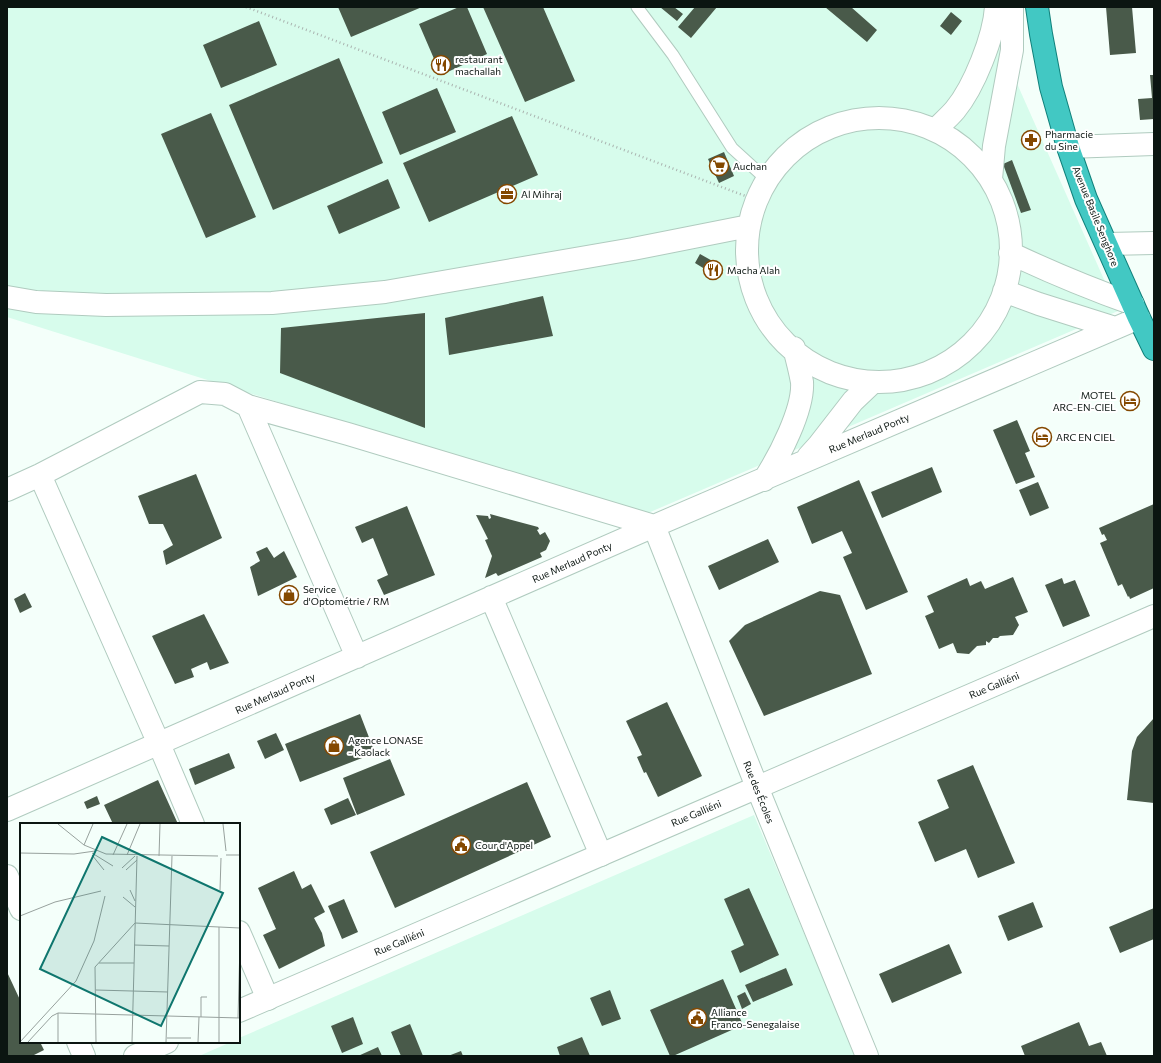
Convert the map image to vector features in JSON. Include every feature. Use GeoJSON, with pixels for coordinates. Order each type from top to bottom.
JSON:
{"type":"FeatureCollection","features":[{"type":"Feature","properties":{"kind":"highway","name":"Avenue Basile Senghore"},"geometry":{"type":"LineString","coordinates":[[1037,7],[1051,88],[1068,147],[1086,199],[1154,349]]}},
{"type":"Feature","properties":{"kind":"street"},"geometry":{"type":"LineString","coordinates":[[935,130],[956,109],[971,87],[986,50],[996,16],[996,7]]}},
{"type":"Feature","properties":{"kind":"street"},"geometry":{"type":"LineString","coordinates":[[991,179],[994,146],[1012,50],[1012,7]]}},
{"type":"Feature","properties":{"kind":"street"},"geometry":{"type":"LineString","coordinates":[[863,118],[902,119],[935,130],[966,150],[991,179],[1009,225],[1010,270],[1004,291],[999,306],[974,344],[937,369],[901,381],[872,383],[841,377],[812,364],[777,334],[757,301],[747,260],[749,226],[756,200],[766,179],[782,160],[810,137],[831,126],[863,118]]}},
{"type":"Feature","properties":{"kind":"street"},"geometry":{"type":"LineString","coordinates":[[1068,147],[1154,144]]}},
{"type":"Feature","properties":{"kind":"street"},"geometry":{"type":"LineString","coordinates":[[7,297],[36,302],[106,305],[272,303],[385,292],[478,277],[634,249],[749,226]]}},
{"type":"Feature","properties":{"kind":"street"},"geometry":{"type":"LineString","coordinates":[[1107,244],[1154,243]]}},
{"type":"Feature","properties":{"kind":"street"},"geometry":{"type":"LineString","coordinates":[[1010,253],[1048,271],[1099,292],[1136,311]]}},
{"type":"Feature","properties":{"kind":"street"},"geometry":{"type":"LineString","coordinates":[[1004,291],[1039,304],[1115,328]]}},
{"type":"Feature","properties":{"kind":"street","name":"Rue Merlaud Ponty"},"geometry":{"type":"LineString","coordinates":[[7,810],[654,526],[1115,328],[1136,311]]}},
{"type":"Feature","properties":{"kind":"street"},"geometry":{"type":"LineString","coordinates":[[764,480],[777,460],[799,408],[802,383],[794,348]]}},
{"type":"Feature","properties":{"kind":"street"},"geometry":{"type":"LineString","coordinates":[[803,462],[818,446],[853,402],[872,383]]}},
{"type":"Feature","properties":{"kind":"street"},"geometry":{"type":"LineString","coordinates":[[7,490],[40,475],[200,392],[225,394],[248,406],[348,434],[654,526]]}},
{"type":"Feature","properties":{"kind":"street"},"geometry":{"type":"LineString","coordinates":[[248,406],[357,657]]}},
{"type":"Feature","properties":{"kind":"street"},"geometry":{"type":"LineString","coordinates":[[40,475],[193,823]]}},
{"type":"Feature","properties":{"kind":"street","name":"Rue des Écoles"},"geometry":{"type":"LineString","coordinates":[[654,526],[757,787],[867,1056]]}},
{"type":"Feature","properties":{"kind":"street"},"geometry":{"type":"LineString","coordinates":[[491,597],[601,855]]}},
{"type":"Feature","properties":{"kind":"street","name":"Rue Galliéni"},"geometry":{"type":"LineString","coordinates":[[240,1011],[1154,616]]}},
{"type":"Feature","properties":{"kind":"street"},"geometry":{"type":"LineString","coordinates":[[7,876],[20,906]]}},
{"type":"Feature","properties":{"kind":"street"},"geometry":{"type":"LineString","coordinates":[[240,934],[268,999]]}},
{"type":"Feature","properties":{"kind":"street"},"geometry":{"type":"LineString","coordinates":[[78,1043],[84,1056]]}},
{"type":"Feature","properties":{"kind":"street"},"geometry":{"type":"LineString","coordinates":[[135,1056],[165,1043]]}},
{"type":"Feature","properties":{"kind":"lane"},"geometry":{"type":"LineString","coordinates":[[638,7],[673,55],[732,148],[766,179]]}},
{"type":"Feature","properties":{"kind":"path"},"geometry":{"type":"LineString","coordinates":[[246,7],[756,200]]}},
{"type":"Feature","properties":{"kind":"shaded area"},"geometry":{"type":"Polygon","coordinates":[[[7,7],[983,7],[1118,311],[641,516],[7,317],[7,7]]]}},
{"type":"Feature","properties":{"kind":"shaded area"},"geometry":{"type":"Polygon","coordinates":[[[754,815],[856,1056],[199,1056],[229,1043],[240,1043],[240,1038],[754,815]]]}},
{"type":"Feature","properties":{"kind":"building"},"geometry":{"type":"Polygon","coordinates":[[[338,7],[422,7],[351,37],[338,7]]]}},
{"type":"Feature","properties":{"kind":"building"},"geometry":{"type":"Polygon","coordinates":[[[459,7],[467,7],[487,54],[441,75],[419,24],[459,7]]]}},
{"type":"Feature","properties":{"kind":"building"},"geometry":{"type":"Polygon","coordinates":[[[483,7],[543,7],[575,81],[525,102],[483,7]]]}},
{"type":"Feature","properties":{"kind":"building"},"geometry":{"type":"Polygon","coordinates":[[[660,7],[674,7],[683,14],[677,21],[660,7]]]}},
{"type":"Feature","properties":{"kind":"building"},"geometry":{"type":"Polygon","coordinates":[[[695,7],[717,7],[691,38],[678,27],[695,7]]]}},
{"type":"Feature","properties":{"kind":"building"},"geometry":{"type":"Polygon","coordinates":[[[825,7],[851,7],[877,30],[867,42],[825,7]]]}},
{"type":"Feature","properties":{"kind":"building"},"geometry":{"type":"Polygon","coordinates":[[[1106,7],[1132,7],[1136,53],[1110,55],[1106,7]]]}},
{"type":"Feature","properties":{"kind":"building"},"geometry":{"type":"Polygon","coordinates":[[[951,12],[962,21],[951,35],[940,26],[951,12]]]}},
{"type":"Feature","properties":{"kind":"building"},"geometry":{"type":"Polygon","coordinates":[[[259,21],[277,65],[221,88],[203,45],[259,21]]]}},
{"type":"Feature","properties":{"kind":"building"},"geometry":{"type":"Polygon","coordinates":[[[339,58],[383,163],[273,210],[229,105],[339,58]]]}},
{"type":"Feature","properties":{"kind":"building"},"geometry":{"type":"Polygon","coordinates":[[[1150,75],[1154,75],[1154,119],[1140,120],[1138,99],[1152,98],[1150,75]]]}},
{"type":"Feature","properties":{"kind":"building"},"geometry":{"type":"Polygon","coordinates":[[[437,88],[456,132],[400,155],[382,112],[437,88]]]}},
{"type":"Feature","properties":{"kind":"building"},"geometry":{"type":"Polygon","coordinates":[[[211,113],[256,217],[206,238],[161,134],[211,113]]]}},
{"type":"Feature","properties":{"kind":"building"},"geometry":{"type":"Polygon","coordinates":[[[512,116],[538,175],[429,222],[403,163],[512,116]]]}},
{"type":"Feature","properties":{"kind":"building"},"geometry":{"type":"Polygon","coordinates":[[[724,152],[734,176],[719,183],[708,159],[724,152]]]}},
{"type":"Feature","properties":{"kind":"building"},"geometry":{"type":"Polygon","coordinates":[[[1012,160],[1031,210],[1021,213],[1003,164],[1012,160]]]}},
{"type":"Feature","properties":{"kind":"building"},"geometry":{"type":"Polygon","coordinates":[[[388,179],[400,208],[339,234],[327,206],[388,179]]]}},
{"type":"Feature","properties":{"kind":"building"},"geometry":{"type":"Polygon","coordinates":[[[700,254],[716,263],[723,273],[714,279],[708,271],[695,263],[700,254]]]}},
{"type":"Feature","properties":{"kind":"building"},"geometry":{"type":"Polygon","coordinates":[[[543,296],[553,336],[449,355],[445,318],[543,296]]]}},
{"type":"Feature","properties":{"kind":"building"},"geometry":{"type":"Polygon","coordinates":[[[425,313],[425,428],[280,373],[281,328],[425,313]]]}},
{"type":"Feature","properties":{"kind":"building"},"geometry":{"type":"Polygon","coordinates":[[[1017,420],[1030,451],[1025,453],[1035,477],[1016,484],[993,430],[1017,420]]]}},
{"type":"Feature","properties":{"kind":"building"},"geometry":{"type":"Polygon","coordinates":[[[932,467],[942,492],[882,518],[871,492],[932,467]]]}},
{"type":"Feature","properties":{"kind":"building"},"geometry":{"type":"Polygon","coordinates":[[[196,474],[222,538],[166,565],[163,551],[173,545],[163,524],[149,524],[138,496],[196,474]]]}},
{"type":"Feature","properties":{"kind":"building"},"geometry":{"type":"Polygon","coordinates":[[[859,480],[908,592],[866,610],[843,557],[852,553],[842,531],[812,544],[797,507],[859,480]]]}},
{"type":"Feature","properties":{"kind":"building"},"geometry":{"type":"Polygon","coordinates":[[[1038,482],[1049,508],[1030,516],[1019,490],[1038,482]]]}},
{"type":"Feature","properties":{"kind":"building"},"geometry":{"type":"Polygon","coordinates":[[[1154,504],[1154,588],[1130,599],[1122,584],[1118,586],[1100,543],[1107,540],[1104,534],[1102,535],[1099,528],[1154,504]]]}},
{"type":"Feature","properties":{"kind":"building"},"geometry":{"type":"Polygon","coordinates":[[[407,506],[435,575],[384,595],[377,580],[388,575],[373,538],[362,543],[355,527],[407,506]]]}},
{"type":"Feature","properties":{"kind":"building"},"geometry":{"type":"Polygon","coordinates":[[[490,514],[538,527],[539,529],[537,530],[540,535],[545,532],[550,541],[546,550],[540,553],[542,557],[498,576],[496,573],[485,578],[492,556],[485,540],[488,539],[476,515],[488,516],[489,519],[491,518],[490,514]]]}},
{"type":"Feature","properties":{"kind":"building"},"geometry":{"type":"Polygon","coordinates":[[[768,539],[779,562],[719,590],[708,566],[768,539]]]}},
{"type":"Feature","properties":{"kind":"building"},"geometry":{"type":"Polygon","coordinates":[[[267,547],[274,558],[284,551],[297,577],[258,596],[250,567],[260,561],[256,552],[267,547]]]}},
{"type":"Feature","properties":{"kind":"building"},"geometry":{"type":"Polygon","coordinates":[[[1013,577],[1028,612],[1015,617],[1019,625],[1013,635],[993,638],[989,643],[986,641],[986,645],[977,646],[969,654],[957,653],[953,643],[939,649],[925,616],[934,612],[927,596],[967,578],[970,586],[981,581],[985,589],[1013,577]]]}},
{"type":"Feature","properties":{"kind":"building"},"geometry":{"type":"Polygon","coordinates":[[[1062,578],[1064,584],[1075,580],[1090,616],[1063,627],[1045,585],[1062,578]]]}},
{"type":"Feature","properties":{"kind":"building"},"geometry":{"type":"Polygon","coordinates":[[[820,591],[840,595],[872,674],[764,716],[729,641],[745,625],[820,591]]]}},
{"type":"Feature","properties":{"kind":"building"},"geometry":{"type":"Polygon","coordinates":[[[25,593],[32,607],[20,613],[14,599],[25,593]]]}},
{"type":"Feature","properties":{"kind":"building"},"geometry":{"type":"Polygon","coordinates":[[[204,614],[229,663],[210,670],[207,662],[191,669],[194,677],[175,684],[152,636],[204,614]]]}},
{"type":"Feature","properties":{"kind":"building"},"geometry":{"type":"Polygon","coordinates":[[[667,702],[702,776],[658,797],[646,772],[644,773],[637,757],[642,755],[626,721],[667,702]]]}},
{"type":"Feature","properties":{"kind":"building"},"geometry":{"type":"Polygon","coordinates":[[[360,714],[375,753],[300,782],[285,744],[360,714]]]}},
{"type":"Feature","properties":{"kind":"building"},"geometry":{"type":"Polygon","coordinates":[[[1154,718],[1154,803],[1127,800],[1132,751],[1137,737],[1154,718]]]}},
{"type":"Feature","properties":{"kind":"building"},"geometry":{"type":"Polygon","coordinates":[[[276,733],[284,750],[265,759],[257,741],[276,733]]]}},
{"type":"Feature","properties":{"kind":"building"},"geometry":{"type":"Polygon","coordinates":[[[229,753],[235,768],[195,785],[189,769],[229,753]]]}},
{"type":"Feature","properties":{"kind":"building"},"geometry":{"type":"Polygon","coordinates":[[[390,759],[405,795],[357,815],[343,778],[390,759]]]}},
{"type":"Feature","properties":{"kind":"building"},"geometry":{"type":"Polygon","coordinates":[[[973,765],[1015,863],[978,878],[966,849],[935,862],[918,822],[949,808],[937,780],[973,765]]]}},
{"type":"Feature","properties":{"kind":"building"},"geometry":{"type":"Polygon","coordinates":[[[158,780],[178,823],[113,823],[104,805],[158,780]]]}},
{"type":"Feature","properties":{"kind":"building","name":"Cour d'Appel"},"geometry":{"type":"Polygon","coordinates":[[[527,782],[551,837],[395,908],[370,852],[527,782]]]}},
{"type":"Feature","properties":{"kind":"building"},"geometry":{"type":"Polygon","coordinates":[[[97,796],[100,804],[87,809],[84,802],[97,796]]]}},
{"type":"Feature","properties":{"kind":"building"},"geometry":{"type":"Polygon","coordinates":[[[348,798],[356,815],[331,825],[324,809],[348,798]]]}},
{"type":"Feature","properties":{"kind":"building"},"geometry":{"type":"Polygon","coordinates":[[[294,871],[302,889],[311,884],[325,912],[314,918],[322,933],[325,946],[279,969],[263,935],[276,929],[258,888],[294,871]]]}},
{"type":"Feature","properties":{"kind":"building"},"geometry":{"type":"Polygon","coordinates":[[[749,888],[779,955],[740,973],[731,951],[744,945],[724,899],[749,888]]]}},
{"type":"Feature","properties":{"kind":"building"},"geometry":{"type":"Polygon","coordinates":[[[344,899],[358,932],[342,939],[328,906],[344,899]]]}},
{"type":"Feature","properties":{"kind":"building"},"geometry":{"type":"Polygon","coordinates":[[[1033,902],[1043,927],[1008,941],[998,916],[1033,902]]]}},
{"type":"Feature","properties":{"kind":"building"},"geometry":{"type":"Polygon","coordinates":[[[1154,908],[1154,939],[1120,953],[1109,927],[1154,908]]]}},
{"type":"Feature","properties":{"kind":"building"},"geometry":{"type":"Polygon","coordinates":[[[949,944],[962,973],[892,1003],[879,974],[949,944]]]}},
{"type":"Feature","properties":{"kind":"building"},"geometry":{"type":"Polygon","coordinates":[[[786,968],[793,985],[753,1002],[745,985],[786,968]]]}},
{"type":"Feature","properties":{"kind":"building"},"geometry":{"type":"Polygon","coordinates":[[[7,972],[20,1000],[20,1043],[40,1043],[44,1050],[32,1056],[7,1056],[7,972]]]}},
{"type":"Feature","properties":{"kind":"building","name":"Alliance Franco-Senegalaise"},"geometry":{"type":"Polygon","coordinates":[[[723,979],[743,1025],[670,1056],[650,1010],[723,979]]]}},
{"type":"Feature","properties":{"kind":"building"},"geometry":{"type":"Polygon","coordinates":[[[610,990],[621,1019],[602,1026],[590,998],[610,990]]]}},
{"type":"Feature","properties":{"kind":"building"},"geometry":{"type":"Polygon","coordinates":[[[745,992],[751,1004],[742,1009],[737,996],[745,992]]]}},
{"type":"Feature","properties":{"kind":"building"},"geometry":{"type":"Polygon","coordinates":[[[353,1017],[363,1044],[342,1053],[331,1026],[353,1017]]]}},
{"type":"Feature","properties":{"kind":"building"},"geometry":{"type":"Polygon","coordinates":[[[1079,1022],[1089,1046],[1101,1042],[1107,1056],[1025,1056],[1021,1046],[1079,1022]]]}},
{"type":"Feature","properties":{"kind":"building"},"geometry":{"type":"Polygon","coordinates":[[[410,1024],[423,1056],[401,1056],[391,1032],[410,1024]]]}},
{"type":"Feature","properties":{"kind":"building"},"geometry":{"type":"Polygon","coordinates":[[[582,1037],[590,1056],[560,1056],[557,1047],[582,1037]]]}},
{"type":"Feature","properties":{"kind":"building"},"geometry":{"type":"Polygon","coordinates":[[[378,1047],[382,1056],[358,1056],[378,1047]]]}},
{"type":"Feature","properties":{"kind":"building"},"geometry":{"type":"Polygon","coordinates":[[[461,1051],[463,1056],[448,1056],[461,1051]]]}},
{"type":"Feature","properties":{"kind":"place","name":"restaurant machallah"},"geometry":{"type":"Point","coordinates":[441,65]}},
{"type":"Feature","properties":{"kind":"place","name":"Pharmacie du Sine"},"geometry":{"type":"Point","coordinates":[1031,140]}},
{"type":"Feature","properties":{"kind":"place","name":"Auchan"},"geometry":{"type":"Point","coordinates":[719,166]}},
{"type":"Feature","properties":{"kind":"place","name":"Al Mihraj"},"geometry":{"type":"Point","coordinates":[507,194]}},
{"type":"Feature","properties":{"kind":"place","name":"Macha Alah"},"geometry":{"type":"Point","coordinates":[713,270]}},
{"type":"Feature","properties":{"kind":"place","name":"MOTEL ARC-EN-CIEL"},"geometry":{"type":"Point","coordinates":[1130,401]}},
{"type":"Feature","properties":{"kind":"place","name":"ARC EN CIEL"},"geometry":{"type":"Point","coordinates":[1042,437]}},
{"type":"Feature","properties":{"kind":"place","name":"Service d'Optométrie / RM"},"geometry":{"type":"Point","coordinates":[289,595]}},
{"type":"Feature","properties":{"kind":"place","name":"Agence LONASE - Kaolack"},"geometry":{"type":"Point","coordinates":[334,746]}},
{"type":"Feature","properties":{"kind":"place","name":"Cour d'Appel"},"geometry":{"type":"Point","coordinates":[461,845]}},
{"type":"Feature","properties":{"kind":"place","name":"Alliance Franco-Senegalaise"},"geometry":{"type":"Point","coordinates":[697,1018]}}]}
